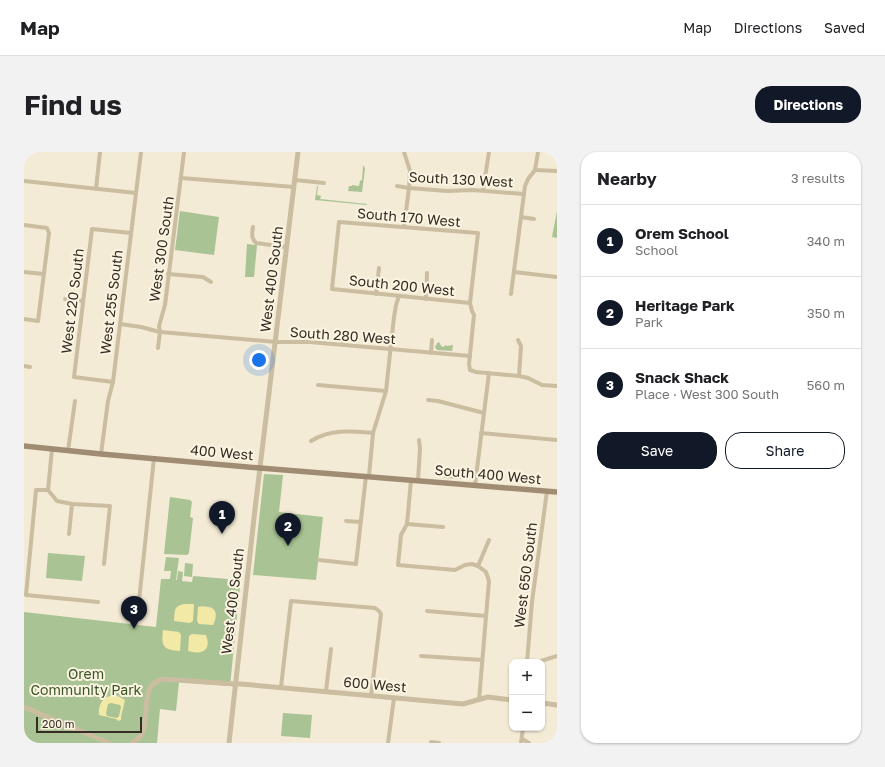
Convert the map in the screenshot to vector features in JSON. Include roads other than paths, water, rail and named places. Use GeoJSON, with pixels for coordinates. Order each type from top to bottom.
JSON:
{"type":"FeatureCollection","features":[{"type":"Feature","properties":{"kind":"main road","name":"400 West"},"geometry":{"type":"LineString","coordinates":[[24,446],[260,468],[415,480]]}},
{"type":"Feature","properties":{"kind":"main road","name":"South 400 West"},"geometry":{"type":"LineString","coordinates":[[415,480],[557,492]]}},
{"type":"Feature","properties":{"kind":"street"},"geometry":{"type":"LineString","coordinates":[[96,189],[100,152]]}},
{"type":"Feature","properties":{"kind":"street","name":"West 255 South"},"geometry":{"type":"LineString","coordinates":[[101,454],[108,401],[113,382],[141,152]]}},
{"type":"Feature","properties":{"kind":"street","name":"West 300 South"},"geometry":{"type":"LineString","coordinates":[[158,348],[160,326],[165,305],[184,152]]}},
{"type":"Feature","properties":{"kind":"street","name":"West 400 South"},"geometry":{"type":"LineString","coordinates":[[229,743],[298,152]]}},
{"type":"Feature","properties":{"kind":"street"},"geometry":{"type":"LineString","coordinates":[[404,152],[410,171],[404,227]]}},
{"type":"Feature","properties":{"kind":"street"},"geometry":{"type":"LineString","coordinates":[[483,190],[489,152]]}},
{"type":"Feature","properties":{"kind":"street"},"geometry":{"type":"LineString","coordinates":[[511,294],[526,182],[535,170],[538,152]]}},
{"type":"Feature","properties":{"kind":"street"},"geometry":{"type":"LineString","coordinates":[[535,170],[557,171]]}},
{"type":"Feature","properties":{"kind":"street"},"geometry":{"type":"LineString","coordinates":[[181,178],[294,187]]}},
{"type":"Feature","properties":{"kind":"street"},"geometry":{"type":"LineString","coordinates":[[295,180],[324,183]]}},
{"type":"Feature","properties":{"kind":"street"},"geometry":{"type":"LineString","coordinates":[[24,181],[136,194]]}},
{"type":"Feature","properties":{"kind":"street","name":"South 130 West"},"geometry":{"type":"LineString","coordinates":[[397,186],[447,191],[483,190],[524,194]]}},
{"type":"Feature","properties":{"kind":"street"},"geometry":{"type":"LineString","coordinates":[[521,217],[534,219]]}},
{"type":"Feature","properties":{"kind":"street","name":"South 170 West"},"geometry":{"type":"LineString","coordinates":[[332,289],[339,222],[478,233],[470,303]]}},
{"type":"Feature","properties":{"kind":"street"},"geometry":{"type":"LineString","coordinates":[[24,225],[46,228],[49,233],[38,321],[24,319]]}},
{"type":"Feature","properties":{"kind":"street"},"geometry":{"type":"LineString","coordinates":[[253,227],[252,236],[256,243],[286,247]]}},
{"type":"Feature","properties":{"kind":"street","name":"West 220 South"},"geometry":{"type":"LineString","coordinates":[[113,382],[74,377],[83,302],[92,228],[131,233]]}},
{"type":"Feature","properties":{"kind":"street"},"geometry":{"type":"LineString","coordinates":[[376,294],[379,268]]}},
{"type":"Feature","properties":{"kind":"street"},"geometry":{"type":"LineString","coordinates":[[24,272],[44,274]]}},
{"type":"Feature","properties":{"kind":"street"},"geometry":{"type":"LineString","coordinates":[[514,272],[557,277]]}},
{"type":"Feature","properties":{"kind":"street"},"geometry":{"type":"LineString","coordinates":[[426,298],[427,273]]}},
{"type":"Feature","properties":{"kind":"street"},"geometry":{"type":"LineString","coordinates":[[168,274],[203,277],[211,282]]}},
{"type":"Feature","properties":{"kind":"street","name":"South 200 West"},"geometry":{"type":"LineString","coordinates":[[332,289],[470,303]]}},
{"type":"Feature","properties":{"kind":"street"},"geometry":{"type":"LineString","coordinates":[[319,560],[356,564],[360,522],[373,433],[386,391],[394,317],[399,296]]}},
{"type":"Feature","properties":{"kind":"street"},"geometry":{"type":"LineString","coordinates":[[65,299],[83,302]]}},
{"type":"Feature","properties":{"kind":"street"},"geometry":{"type":"LineString","coordinates":[[470,303],[474,315],[469,364],[470,370],[476,372],[519,376],[528,378],[542,385],[557,386]]}},
{"type":"Feature","properties":{"kind":"street","name":"South 280 West"},"geometry":{"type":"LineString","coordinates":[[120,324],[160,332],[276,342],[310,342],[470,356]]}},
{"type":"Feature","properties":{"kind":"street"},"geometry":{"type":"LineString","coordinates":[[342,345],[343,332]]}},
{"type":"Feature","properties":{"kind":"street"},"geometry":{"type":"LineString","coordinates":[[431,353],[432,340]]}},
{"type":"Feature","properties":{"kind":"street"},"geometry":{"type":"LineString","coordinates":[[518,340],[522,346],[519,376]]}},
{"type":"Feature","properties":{"kind":"street"},"geometry":{"type":"LineString","coordinates":[[24,366],[30,367]]}},
{"type":"Feature","properties":{"kind":"street"},"geometry":{"type":"LineString","coordinates":[[475,485],[488,373]]}},
{"type":"Feature","properties":{"kind":"street"},"geometry":{"type":"LineString","coordinates":[[318,385],[386,391]]}},
{"type":"Feature","properties":{"kind":"street"},"geometry":{"type":"LineString","coordinates":[[428,400],[438,401],[484,413]]}},
{"type":"Feature","properties":{"kind":"street"},"geometry":{"type":"LineString","coordinates":[[68,451],[75,401]]}},
{"type":"Feature","properties":{"kind":"street"},"geometry":{"type":"LineString","coordinates":[[311,441],[320,436],[340,431],[373,433]]}},
{"type":"Feature","properties":{"kind":"street"},"geometry":{"type":"LineString","coordinates":[[481,433],[557,440]]}},
{"type":"Feature","properties":{"kind":"street"},"geometry":{"type":"LineString","coordinates":[[418,440],[420,449],[407,524],[401,535],[398,565],[455,570],[472,564],[478,566],[486,572],[489,581],[479,700]]}},
{"type":"Feature","properties":{"kind":"street"},"geometry":{"type":"LineString","coordinates":[[52,449],[48,490],[57,501],[72,504],[110,506],[104,564]]}},
{"type":"Feature","properties":{"kind":"street"},"geometry":{"type":"LineString","coordinates":[[139,602],[154,458]]}},
{"type":"Feature","properties":{"kind":"street"},"geometry":{"type":"LineString","coordinates":[[48,490],[36,490],[26,595],[98,602]]}},
{"type":"Feature","properties":{"kind":"street","name":"West 650 South"},"geometry":{"type":"LineString","coordinates":[[527,659],[532,602],[547,491]]}},
{"type":"Feature","properties":{"kind":"street"},"geometry":{"type":"LineString","coordinates":[[69,534],[72,504]]}},
{"type":"Feature","properties":{"kind":"street"},"geometry":{"type":"LineString","coordinates":[[346,521],[360,522]]}},
{"type":"Feature","properties":{"kind":"street"},"geometry":{"type":"LineString","coordinates":[[407,524],[443,527]]}},
{"type":"Feature","properties":{"kind":"street"},"geometry":{"type":"LineString","coordinates":[[478,566],[489,540]]}},
{"type":"Feature","properties":{"kind":"street"},"geometry":{"type":"LineString","coordinates":[[281,687],[291,601],[375,608],[381,614],[371,696]]}},
{"type":"Feature","properties":{"kind":"street"},"geometry":{"type":"LineString","coordinates":[[427,611],[486,616]]}},
{"type":"Feature","properties":{"kind":"street"},"geometry":{"type":"LineString","coordinates":[[326,691],[331,649]]}},
{"type":"Feature","properties":{"kind":"street"},"geometry":{"type":"LineString","coordinates":[[421,656],[482,660]]}},
{"type":"Feature","properties":{"kind":"street"},"geometry":{"type":"LineString","coordinates":[[545,660],[557,656]]}},
{"type":"Feature","properties":{"kind":"street","name":"600 West"},"geometry":{"type":"LineString","coordinates":[[132,743],[139,738],[143,731],[148,691],[152,684],[157,680],[165,678],[463,704],[488,697],[509,700]]}},
{"type":"Feature","properties":{"kind":"street"},"geometry":{"type":"LineString","coordinates":[[388,743],[394,698]]}},
{"type":"Feature","properties":{"kind":"street"},"geometry":{"type":"LineString","coordinates":[[545,703],[557,705]]}},
{"type":"Feature","properties":{"kind":"street"},"geometry":{"type":"LineString","coordinates":[[24,707],[109,743]]}},
{"type":"Feature","properties":{"kind":"street"},"geometry":{"type":"LineString","coordinates":[[523,731],[522,741],[529,743]]}},
{"type":"Feature","properties":{"kind":"street"},"geometry":{"type":"LineString","coordinates":[[431,742],[439,743]]}},
{"type":"Feature","properties":{"kind":"place","name":"Orem School"},"geometry":{"type":"Point","coordinates":[222,534]}},
{"type":"Feature","properties":{"kind":"place","name":"Heritage Park"},"geometry":{"type":"Point","coordinates":[288,546]}},
{"type":"Feature","properties":{"kind":"place","name":"Snack Shack"},"geometry":{"type":"Point","coordinates":[134,629]}},
{"type":"Feature","properties":{"kind":"park label","name":"Orem Community Park"},"geometry":{"type":"Point","coordinates":[86,682]}}]}
